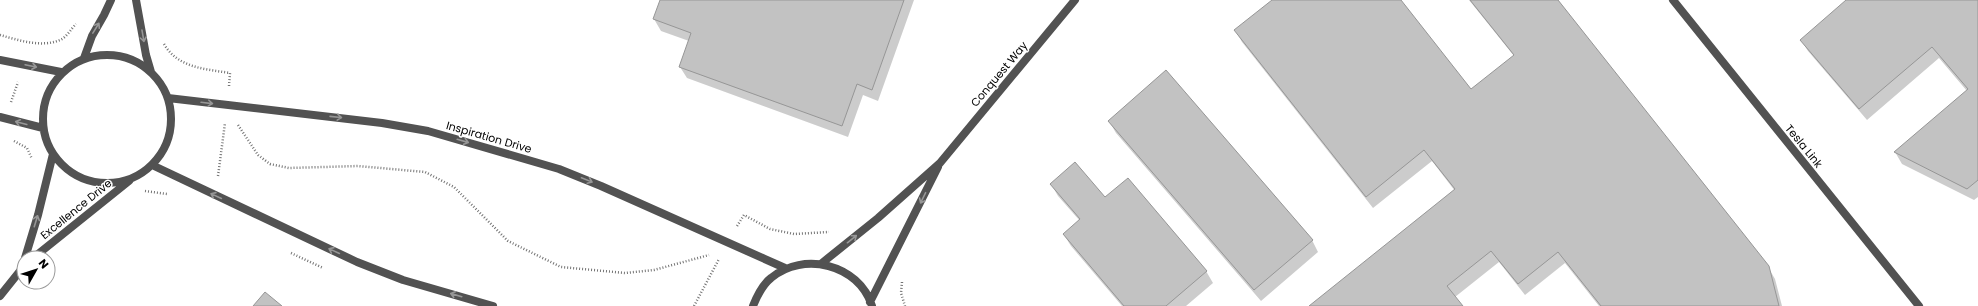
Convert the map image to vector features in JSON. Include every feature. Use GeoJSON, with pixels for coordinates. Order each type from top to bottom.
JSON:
{"type":"FeatureCollection","features":[{"type":"Feature","properties":{"kind":"street"},"geometry":{"type":"LineString","coordinates":[[84,58],[92,36],[111,0]]}},
{"type":"Feature","properties":{"kind":"street"},"geometry":{"type":"LineString","coordinates":[[136,0],[146,55],[151,72],[168,98],[171,120],[170,133],[161,154],[152,165],[133,178],[118,182],[95,182],[78,176],[53,154],[43,128],[44,102],[50,87],[61,72],[84,58],[116,54],[137,62],[151,72]]}},
{"type":"Feature","properties":{"kind":"street","name":"Conquest Way"},"geometry":{"type":"LineString","coordinates":[[822,263],[878,218],[940,163],[1075,0]]}},
{"type":"Feature","properties":{"kind":"street","name":"Tesla Link"},"geometry":{"type":"LineString","coordinates":[[1673,0],[1919,306]]}},
{"type":"Feature","properties":{"kind":"street"},"geometry":{"type":"LineString","coordinates":[[0,60],[61,72]]}},
{"type":"Feature","properties":{"kind":"street","name":"Inspiration Drive"},"geometry":{"type":"LineString","coordinates":[[168,98],[382,123],[428,131],[560,169],[786,268]]}},
{"type":"Feature","properties":{"kind":"street"},"geometry":{"type":"LineString","coordinates":[[2,118],[43,128]]}},
{"type":"Feature","properties":{"kind":"street","name":"Excellence Drive"},"geometry":{"type":"LineString","coordinates":[[28,250],[53,154]]}},
{"type":"Feature","properties":{"kind":"street","name":"Conquest Way"},"geometry":{"type":"LineString","coordinates":[[871,304],[940,163]]}},
{"type":"Feature","properties":{"kind":"street"},"geometry":{"type":"LineString","coordinates":[[152,165],[356,262],[403,280],[494,306]]}},
{"type":"Feature","properties":{"kind":"street","name":"Excellence Drive"},"geometry":{"type":"LineString","coordinates":[[43,250],[133,178]]}},
{"type":"Feature","properties":{"kind":"street"},"geometry":{"type":"LineString","coordinates":[[752,306],[759,291],[770,278],[786,268],[803,263],[822,263],[842,270],[859,284],[871,304]]}},
{"type":"Feature","properties":{"kind":"street","name":"Excellence Drive"},"geometry":{"type":"LineString","coordinates":[[0,296],[16,274]]}},
{"type":"Feature","properties":{"kind":"path"},"geometry":{"type":"LineString","coordinates":[[0,35],[47,44],[61,40],[77,23]]}},
{"type":"Feature","properties":{"kind":"path"},"geometry":{"type":"LineString","coordinates":[[162,38],[164,46],[179,60],[194,68],[230,73],[227,105]]}},
{"type":"Feature","properties":{"kind":"path"},"geometry":{"type":"LineString","coordinates":[[2,118],[32,42]]}},
{"type":"Feature","properties":{"kind":"path"},"geometry":{"type":"LineString","coordinates":[[208,192],[220,173],[225,120],[238,124],[258,154],[270,164],[289,168],[358,166],[425,172],[454,187],[508,241],[561,267],[625,273],[674,266],[716,253]]}},
{"type":"Feature","properties":{"kind":"path"},"geometry":{"type":"LineString","coordinates":[[7,137],[27,148],[33,162]]}},
{"type":"Feature","properties":{"kind":"path"},"geometry":{"type":"LineString","coordinates":[[141,192],[147,190],[174,196]]}},
{"type":"Feature","properties":{"kind":"building"},"geometry":{"type":"Polygon","coordinates":[[[660,0],[904,0],[872,90],[857,84],[842,126],[679,67],[691,33],[653,19],[660,0]]]}},
{"type":"Feature","properties":{"kind":"building"},"geometry":{"type":"Polygon","coordinates":[[[1272,0],[1401,0],[1471,89],[1514,55],[1470,0],[1558,0],[1769,266],[1779,306],[1601,306],[1558,252],[1518,284],[1491,251],[1447,286],[1463,306],[1309,306],[1455,189],[1424,150],[1366,197],[1234,30],[1272,0]]]}},
{"type":"Feature","properties":{"kind":"building"},"geometry":{"type":"Polygon","coordinates":[[[1846,0],[1978,0],[1978,180],[1967,189],[1894,152],[1968,89],[1932,47],[1859,109],[1800,40],[1846,0]]]}},
{"type":"Feature","properties":{"kind":"building"},"geometry":{"type":"Polygon","coordinates":[[[1166,70],[1313,240],[1254,290],[1108,121],[1166,70]]]}},
{"type":"Feature","properties":{"kind":"building"},"geometry":{"type":"Polygon","coordinates":[[[1075,162],[1105,197],[1128,178],[1207,271],[1166,306],[1124,306],[1063,234],[1080,219],[1050,184],[1075,162]]]}},
{"type":"Feature","properties":{"kind":"building"},"geometry":{"type":"Polygon","coordinates":[[[265,292],[282,306],[253,306],[265,292]]]}}]}
